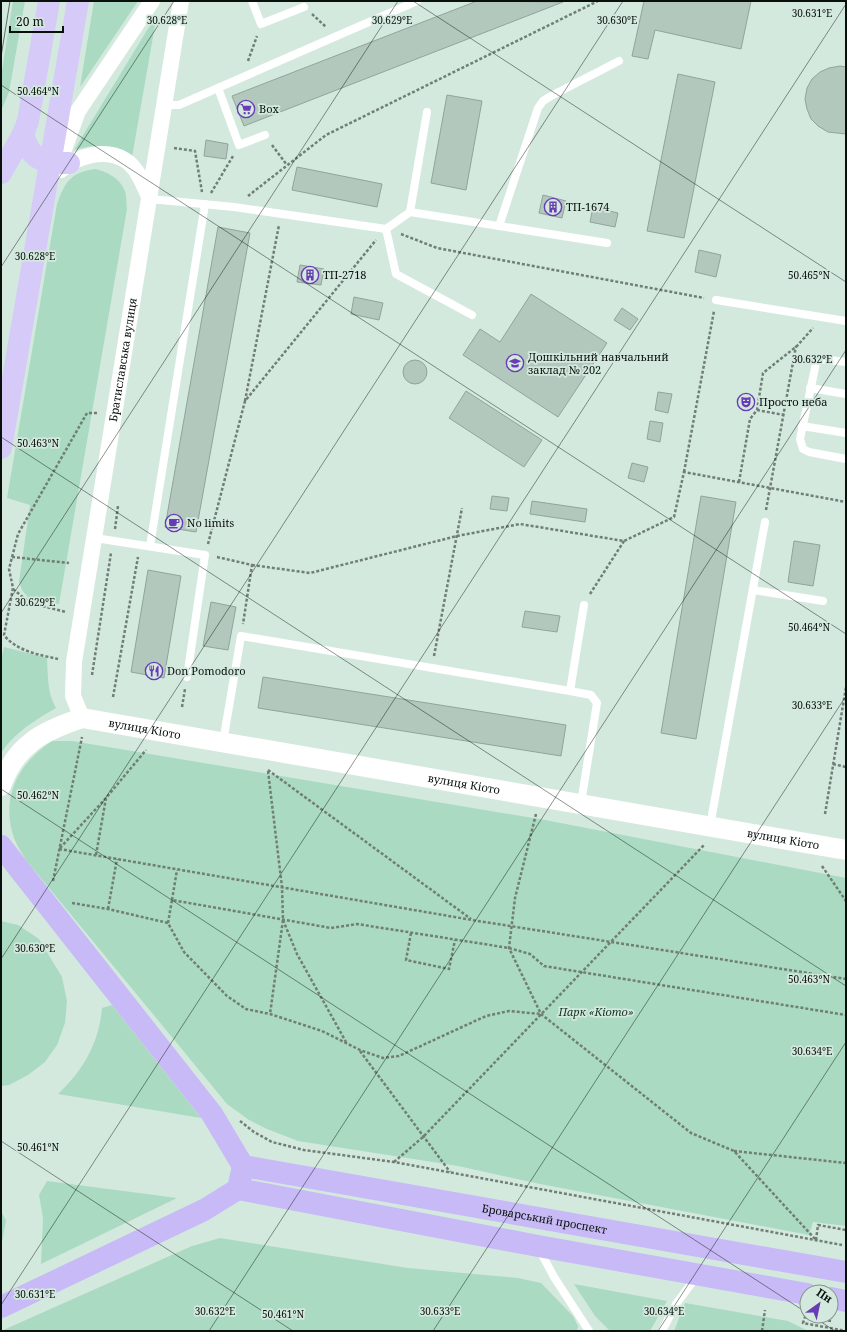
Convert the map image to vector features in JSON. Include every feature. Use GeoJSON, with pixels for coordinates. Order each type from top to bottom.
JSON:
{"type":"FeatureCollection","features":[{"type":"Feature","properties":{"kind":"highway"},"geometry":{"type":"LineString","coordinates":[[1,846],[212,1114],[244,1166],[238,1189]]}},
{"type":"Feature","properties":{"kind":"highway","name":"Броварський проспект"},"geometry":{"type":"LineString","coordinates":[[244,1166],[846,1272]]}},
{"type":"Feature","properties":{"kind":"highway"},"geometry":{"type":"LineString","coordinates":[[1,1307],[204,1210],[238,1189],[538,1246],[799,1293]]}},
{"type":"Feature","properties":{"kind":"main road"},"geometry":{"type":"LineString","coordinates":[[1,173],[28,122],[49,1]]}},
{"type":"Feature","properties":{"kind":"main road"},"geometry":{"type":"LineString","coordinates":[[1,448],[57,168],[78,1]]}},
{"type":"Feature","properties":{"kind":"main road"},"geometry":{"type":"LineString","coordinates":[[23,134],[27,148],[34,156],[57,168]]}},
{"type":"Feature","properties":{"kind":"street"},"geometry":{"type":"LineString","coordinates":[[57,168],[78,111],[152,1]]}},
{"type":"Feature","properties":{"kind":"street","name":"Братиславська вулиця"},"geometry":{"type":"LineString","coordinates":[[82,718],[73,696],[74,662],[181,1]]}},
{"type":"Feature","properties":{"kind":"street"},"geometry":{"type":"LineString","coordinates":[[57,168],[88,155],[108,154],[125,160],[139,175],[150,199]]}},
{"type":"Feature","properties":{"kind":"street"},"geometry":{"type":"LineString","coordinates":[[1,786],[15,759],[32,740],[54,727],[82,718]]}},
{"type":"Feature","properties":{"kind":"street","name":"вулиця Кіото"},"geometry":{"type":"LineString","coordinates":[[82,718],[581,803],[707,835],[846,850]]}},
{"type":"Feature","properties":{"kind":"lane"},"geometry":{"type":"LineString","coordinates":[[252,1],[261,24],[304,7]]}},
{"type":"Feature","properties":{"kind":"lane"},"geometry":{"type":"LineString","coordinates":[[164,105],[179,105],[417,1]]}},
{"type":"Feature","properties":{"kind":"lane"},"geometry":{"type":"LineString","coordinates":[[500,226],[538,108],[543,101],[619,61]]}},
{"type":"Feature","properties":{"kind":"lane"},"geometry":{"type":"LineString","coordinates":[[218,88],[239,145],[265,135]]}},
{"type":"Feature","properties":{"kind":"lane"},"geometry":{"type":"LineString","coordinates":[[410,212],[427,112]]}},
{"type":"Feature","properties":{"kind":"lane"},"geometry":{"type":"LineString","coordinates":[[150,199],[234,207],[386,229],[410,212],[607,243]]}},
{"type":"Feature","properties":{"kind":"lane"},"geometry":{"type":"LineString","coordinates":[[150,546],[205,204]]}},
{"type":"Feature","properties":{"kind":"lane"},"geometry":{"type":"LineString","coordinates":[[386,229],[396,274],[472,315]]}},
{"type":"Feature","properties":{"kind":"lane"},"geometry":{"type":"LineString","coordinates":[[716,300],[846,321]]}},
{"type":"Feature","properties":{"kind":"lane"},"geometry":{"type":"LineString","coordinates":[[846,362],[819,359],[814,368],[800,439],[803,449],[809,452],[846,459]]}},
{"type":"Feature","properties":{"kind":"lane"},"geometry":{"type":"LineString","coordinates":[[810,388],[846,394]]}},
{"type":"Feature","properties":{"kind":"lane"},"geometry":{"type":"LineString","coordinates":[[802,426],[846,433]]}},
{"type":"Feature","properties":{"kind":"lane"},"geometry":{"type":"LineString","coordinates":[[707,835],[765,522]]}},
{"type":"Feature","properties":{"kind":"lane"},"geometry":{"type":"LineString","coordinates":[[95,538],[205,555],[187,677]]}},
{"type":"Feature","properties":{"kind":"lane"},"geometry":{"type":"LineString","coordinates":[[753,590],[823,601]]}},
{"type":"Feature","properties":{"kind":"lane"},"geometry":{"type":"LineString","coordinates":[[570,691],[584,604]]}},
{"type":"Feature","properties":{"kind":"lane"},"geometry":{"type":"LineString","coordinates":[[223,742],[241,636],[570,691],[591,695],[597,702],[581,803]]}},
{"type":"Feature","properties":{"kind":"lane"},"geometry":{"type":"LineString","coordinates":[[538,1246],[554,1277],[589,1331]]}},
{"type":"Feature","properties":{"kind":"lane"},"geometry":{"type":"LineString","coordinates":[[662,1331],[676,1304],[699,1275]]}},
{"type":"Feature","properties":{"kind":"path"},"geometry":{"type":"LineString","coordinates":[[234,207],[326,135],[598,1]]}},
{"type":"Feature","properties":{"kind":"path"},"geometry":{"type":"LineString","coordinates":[[304,7],[336,36]]}},
{"type":"Feature","properties":{"kind":"path"},"geometry":{"type":"LineString","coordinates":[[242,77],[261,24]]}},
{"type":"Feature","properties":{"kind":"path"},"geometry":{"type":"LineString","coordinates":[[265,135],[287,165]]}},
{"type":"Feature","properties":{"kind":"path"},"geometry":{"type":"LineString","coordinates":[[205,204],[239,145]]}},
{"type":"Feature","properties":{"kind":"path"},"geometry":{"type":"LineString","coordinates":[[173,148],[195,151],[205,204]]}},
{"type":"Feature","properties":{"kind":"path"},"geometry":{"type":"LineString","coordinates":[[281,215],[245,401],[205,555],[252,565],[310,573],[457,536],[520,524],[624,540]]}},
{"type":"Feature","properties":{"kind":"path"},"geometry":{"type":"LineString","coordinates":[[245,401],[386,229],[437,248],[716,300],[684,472],[674,517],[624,540],[584,604]]}},
{"type":"Feature","properties":{"kind":"path"},"geometry":{"type":"LineString","coordinates":[[739,482],[750,419],[757,410],[763,373],[796,346],[823,317]]}},
{"type":"Feature","properties":{"kind":"path"},"geometry":{"type":"LineString","coordinates":[[765,522],[796,346]]}},
{"type":"Feature","properties":{"kind":"path"},"geometry":{"type":"LineString","coordinates":[[757,410],[784,415]]}},
{"type":"Feature","properties":{"kind":"path"},"geometry":{"type":"LineString","coordinates":[[684,472],[846,502]]}},
{"type":"Feature","properties":{"kind":"path"},"geometry":{"type":"LineString","coordinates":[[432,668],[462,508]]}},
{"type":"Feature","properties":{"kind":"path"},"geometry":{"type":"LineString","coordinates":[[113,697],[140,544]]}},
{"type":"Feature","properties":{"kind":"path"},"geometry":{"type":"LineString","coordinates":[[12,557],[69,563]]}},
{"type":"Feature","properties":{"kind":"path"},"geometry":{"type":"LineString","coordinates":[[241,636],[252,565]]}},
{"type":"Feature","properties":{"kind":"path"},"geometry":{"type":"LineString","coordinates":[[53,658],[21,649],[9,643],[4,636],[13,588],[30,603],[61,612]]}},
{"type":"Feature","properties":{"kind":"path"},"geometry":{"type":"LineString","coordinates":[[182,707],[187,677]]}},
{"type":"Feature","properties":{"kind":"path"},"geometry":{"type":"LineString","coordinates":[[825,814],[846,687]]}},
{"type":"Feature","properties":{"kind":"path"},"geometry":{"type":"LineString","coordinates":[[51,887],[82,740]]}},
{"type":"Feature","properties":{"kind":"path"},"geometry":{"type":"LineString","coordinates":[[59,849],[106,798],[146,750]]}},
{"type":"Feature","properties":{"kind":"path"},"geometry":{"type":"LineString","coordinates":[[833,764],[846,766]]}},
{"type":"Feature","properties":{"kind":"path"},"geometry":{"type":"LineString","coordinates":[[270,1014],[283,920],[282,887],[268,770],[472,920]]}},
{"type":"Feature","properties":{"kind":"path"},"geometry":{"type":"LineString","coordinates":[[96,855],[106,798]]}},
{"type":"Feature","properties":{"kind":"path"},"geometry":{"type":"LineString","coordinates":[[536,814],[515,898],[509,948],[541,1014],[691,1134],[734,1151],[846,1163]]}},
{"type":"Feature","properties":{"kind":"path"},"geometry":{"type":"LineString","coordinates":[[394,1162],[423,1137],[583,972],[707,835]]}},
{"type":"Feature","properties":{"kind":"path"},"geometry":{"type":"LineString","coordinates":[[59,849],[472,920],[512,925],[846,979]]}},
{"type":"Feature","properties":{"kind":"path"},"geometry":{"type":"LineString","coordinates":[[108,909],[117,859]]}},
{"type":"Feature","properties":{"kind":"path"},"geometry":{"type":"LineString","coordinates":[[822,866],[846,901]]}},
{"type":"Feature","properties":{"kind":"path"},"geometry":{"type":"LineString","coordinates":[[177,870],[168,923],[184,952],[227,996],[246,1009],[270,1014],[322,1031],[360,1050],[383,1058],[399,1056],[486,1016],[508,1011],[541,1014]]}},
{"type":"Feature","properties":{"kind":"path"},"geometry":{"type":"LineString","coordinates":[[172,900],[331,928],[357,924],[509,948],[530,954],[544,966],[846,1015]]}},
{"type":"Feature","properties":{"kind":"path"},"geometry":{"type":"LineString","coordinates":[[69,902],[108,909],[168,923]]}},
{"type":"Feature","properties":{"kind":"path"},"geometry":{"type":"LineString","coordinates":[[283,920],[297,954],[346,1042]]}},
{"type":"Feature","properties":{"kind":"path"},"geometry":{"type":"LineString","coordinates":[[412,933],[406,960],[449,969],[455,940]]}},
{"type":"Feature","properties":{"kind":"path"},"geometry":{"type":"LineString","coordinates":[[360,1050],[450,1172]]}},
{"type":"Feature","properties":{"kind":"path"},"geometry":{"type":"LineString","coordinates":[[239,1120],[254,1132],[272,1142],[304,1150],[394,1162],[842,1244]]}},
{"type":"Feature","properties":{"kind":"path"},"geometry":{"type":"LineString","coordinates":[[734,1151],[816,1240]]}},
{"type":"Feature","properties":{"kind":"path"},"geometry":{"type":"LineString","coordinates":[[816,1240],[818,1225],[846,1230]]}},
{"type":"Feature","properties":{"kind":"path"},"geometry":{"type":"LineString","coordinates":[[762,1331],[766,1310]]}},
{"type":"Feature","properties":{"kind":"path"},"geometry":{"type":"LineString","coordinates":[[808,1324],[846,1331]]}},
{"type":"Feature","properties":{"kind":"green space"},"geometry":{"type":"Polygon","coordinates":[[[13,1],[25,1],[9,92],[1,111],[1,77],[13,1]]]}},
{"type":"Feature","properties":{"kind":"green space"},"geometry":{"type":"Polygon","coordinates":[[[94,1],[138,1],[80,87],[94,1]]]}},
{"type":"Feature","properties":{"kind":"green space"},"geometry":{"type":"Polygon","coordinates":[[[157,14],[132,157],[104,146],[91,146],[74,150],[157,14]]]}},
{"type":"Feature","properties":{"kind":"green space"},"geometry":{"type":"Polygon","coordinates":[[[95,169],[112,176],[122,185],[126,193],[127,209],[59,604],[31,601],[22,590],[19,582],[30,505],[7,498],[57,204],[66,184],[70,179],[87,170],[95,169]]]}},
{"type":"Feature","properties":{"kind":"green space"},"geometry":{"type":"Polygon","coordinates":[[[4,647],[47,658],[49,690],[56,708],[33,722],[19,733],[1,753],[1,660],[4,647]]]}},
{"type":"Feature","properties":{"kind":"green space","name":"Парк «Кіото»"},"geometry":{"type":"Polygon","coordinates":[[[52,741],[72,741],[545,820],[846,878],[846,1226],[813,1222],[809,1235],[540,1184],[458,1166],[298,1141],[249,1120],[227,1104],[26,860],[17,844],[10,823],[9,809],[15,783],[21,771],[30,760],[52,741]]]}},
{"type":"Feature","properties":{"kind":"green space"},"geometry":{"type":"Polygon","coordinates":[[[1,921],[18,925],[39,939],[62,977],[67,1001],[65,1023],[57,1045],[45,1062],[28,1075],[9,1085],[1,1086],[1,921]]]}},
{"type":"Feature","properties":{"kind":"green space"},"geometry":{"type":"Polygon","coordinates":[[[112,1005],[201,1118],[58,1094],[75,1076],[88,1056],[97,1033],[102,1008],[112,1005]]]}},
{"type":"Feature","properties":{"kind":"green space"},"geometry":{"type":"Polygon","coordinates":[[[47,1181],[177,1198],[41,1264],[43,1218],[39,1195],[47,1181]]]}},
{"type":"Feature","properties":{"kind":"green space"},"geometry":{"type":"Polygon","coordinates":[[[1,1211],[6,1221],[1,1247],[1,1211]]]}},
{"type":"Feature","properties":{"kind":"green space"},"geometry":{"type":"Polygon","coordinates":[[[220,1238],[408,1268],[518,1278],[541,1283],[573,1316],[578,1326],[577,1331],[1,1331],[192,1246],[220,1238]]]}},
{"type":"Feature","properties":{"kind":"green space"},"geometry":{"type":"Polygon","coordinates":[[[574,1284],[667,1301],[650,1331],[610,1331],[595,1316],[574,1284]]]}},
{"type":"Feature","properties":{"kind":"green space"},"geometry":{"type":"Polygon","coordinates":[[[685,1303],[788,1321],[808,1331],[674,1331],[685,1303]]]}},
{"type":"Feature","properties":{"kind":"building"},"geometry":{"type":"Polygon","coordinates":[[[477,1],[563,2],[244,126],[232,96],[477,1]]]}},
{"type":"Feature","properties":{"kind":"building"},"geometry":{"type":"Polygon","coordinates":[[[644,1],[751,1],[741,49],[655,30],[648,59],[632,56],[644,1]]]}},
{"type":"Feature","properties":{"kind":"building"},"geometry":{"type":"Polygon","coordinates":[[[840,66],[846,67],[846,134],[828,132],[818,126],[811,119],[805,99],[807,88],[812,79],[820,72],[829,68],[840,66]]]}},
{"type":"Feature","properties":{"kind":"building"},"geometry":{"type":"Polygon","coordinates":[[[678,74],[715,82],[684,238],[647,231],[678,74]]]}},
{"type":"Feature","properties":{"kind":"building"},"geometry":{"type":"Polygon","coordinates":[[[447,95],[482,101],[466,190],[431,183],[447,95]]]}},
{"type":"Feature","properties":{"kind":"building"},"geometry":{"type":"Polygon","coordinates":[[[206,140],[228,144],[226,159],[204,156],[206,140]]]}},
{"type":"Feature","properties":{"kind":"building"},"geometry":{"type":"Polygon","coordinates":[[[297,167],[382,184],[377,207],[292,190],[297,167]]]}},
{"type":"Feature","properties":{"kind":"building","name":"ТП-1674"},"geometry":{"type":"Polygon","coordinates":[[[543,195],[566,201],[562,218],[539,213],[543,195]]]}},
{"type":"Feature","properties":{"kind":"building"},"geometry":{"type":"Polygon","coordinates":[[[593,207],[618,213],[615,227],[590,222],[593,207]]]}},
{"type":"Feature","properties":{"kind":"building"},"geometry":{"type":"Polygon","coordinates":[[[218,227],[250,233],[196,532],[165,527],[218,227]]]}},
{"type":"Feature","properties":{"kind":"building"},"geometry":{"type":"Polygon","coordinates":[[[699,250],[721,255],[716,277],[695,272],[699,250]]]}},
{"type":"Feature","properties":{"kind":"building","name":"ТП-2718"},"geometry":{"type":"Polygon","coordinates":[[[300,265],[324,269],[321,285],[297,282],[300,265]]]}},
{"type":"Feature","properties":{"kind":"building","name":"Дошкільний навчальний заклад № 202"},"geometry":{"type":"Polygon","coordinates":[[[531,294],[607,343],[558,417],[463,355],[480,329],[500,342],[531,294]]]}},
{"type":"Feature","properties":{"kind":"building"},"geometry":{"type":"Polygon","coordinates":[[[354,297],[383,303],[379,320],[351,314],[354,297]]]}},
{"type":"Feature","properties":{"kind":"building"},"geometry":{"type":"Polygon","coordinates":[[[622,308],[638,319],[630,330],[614,320],[622,308]]]}},
{"type":"Feature","properties":{"kind":"building"},"geometry":{"type":"Polygon","coordinates":[[[415,360],[420,361],[426,367],[426,377],[420,383],[415,384],[410,383],[404,377],[403,372],[404,367],[410,361],[415,360]]]}},
{"type":"Feature","properties":{"kind":"building"},"geometry":{"type":"Polygon","coordinates":[[[466,391],[542,440],[524,467],[449,418],[466,391]]]}},
{"type":"Feature","properties":{"kind":"building"},"geometry":{"type":"Polygon","coordinates":[[[658,392],[672,394],[668,413],[655,410],[658,392]]]}},
{"type":"Feature","properties":{"kind":"building"},"geometry":{"type":"Polygon","coordinates":[[[650,421],[663,423],[660,442],[647,439],[650,421]]]}},
{"type":"Feature","properties":{"kind":"building"},"geometry":{"type":"Polygon","coordinates":[[[632,463],[648,467],[644,482],[628,478],[632,463]]]}},
{"type":"Feature","properties":{"kind":"building"},"geometry":{"type":"Polygon","coordinates":[[[492,496],[509,498],[507,511],[490,509],[492,496]]]}},
{"type":"Feature","properties":{"kind":"building"},"geometry":{"type":"Polygon","coordinates":[[[701,496],[736,502],[696,739],[661,733],[701,496]]]}},
{"type":"Feature","properties":{"kind":"building"},"geometry":{"type":"Polygon","coordinates":[[[532,501],[587,509],[585,522],[530,514],[532,501]]]}},
{"type":"Feature","properties":{"kind":"building"},"geometry":{"type":"Polygon","coordinates":[[[794,541],[820,545],[813,586],[788,582],[794,541]]]}},
{"type":"Feature","properties":{"kind":"building"},"geometry":{"type":"Polygon","coordinates":[[[148,570],[181,576],[164,678],[131,672],[148,570]]]}},
{"type":"Feature","properties":{"kind":"building"},"geometry":{"type":"Polygon","coordinates":[[[211,602],[236,607],[228,650],[203,646],[211,602]]]}},
{"type":"Feature","properties":{"kind":"building"},"geometry":{"type":"Polygon","coordinates":[[[525,611],[560,616],[557,632],[522,627],[525,611]]]}},
{"type":"Feature","properties":{"kind":"building"},"geometry":{"type":"Polygon","coordinates":[[[263,677],[566,725],[561,756],[258,708],[263,677]]]}},
{"type":"Feature","properties":{"kind":"tram line"},"geometry":{"type":"LineString","coordinates":[[1,57],[10,1]]}},
{"type":"Feature","properties":{"kind":"tram line"},"geometry":{"type":"LineString","coordinates":[[1,222],[1,227]]}},
{"type":"Feature","properties":{"kind":"place","name":"Box"},"geometry":{"type":"Point","coordinates":[246,109]}},
{"type":"Feature","properties":{"kind":"place","name":"ТП-1674"},"geometry":{"type":"Point","coordinates":[553,207]}},
{"type":"Feature","properties":{"kind":"place","name":"ТП-2718"},"geometry":{"type":"Point","coordinates":[310,275]}},
{"type":"Feature","properties":{"kind":"place","name":"Дошкільний навчальний заклад № 202"},"geometry":{"type":"Point","coordinates":[515,363]}},
{"type":"Feature","properties":{"kind":"place","name":"Просто неба"},"geometry":{"type":"Point","coordinates":[746,402]}},
{"type":"Feature","properties":{"kind":"place","name":"No limits"},"geometry":{"type":"Point","coordinates":[174,523]}},
{"type":"Feature","properties":{"kind":"place","name":"Don Pomodoro"},"geometry":{"type":"Point","coordinates":[154,671]}}]}
